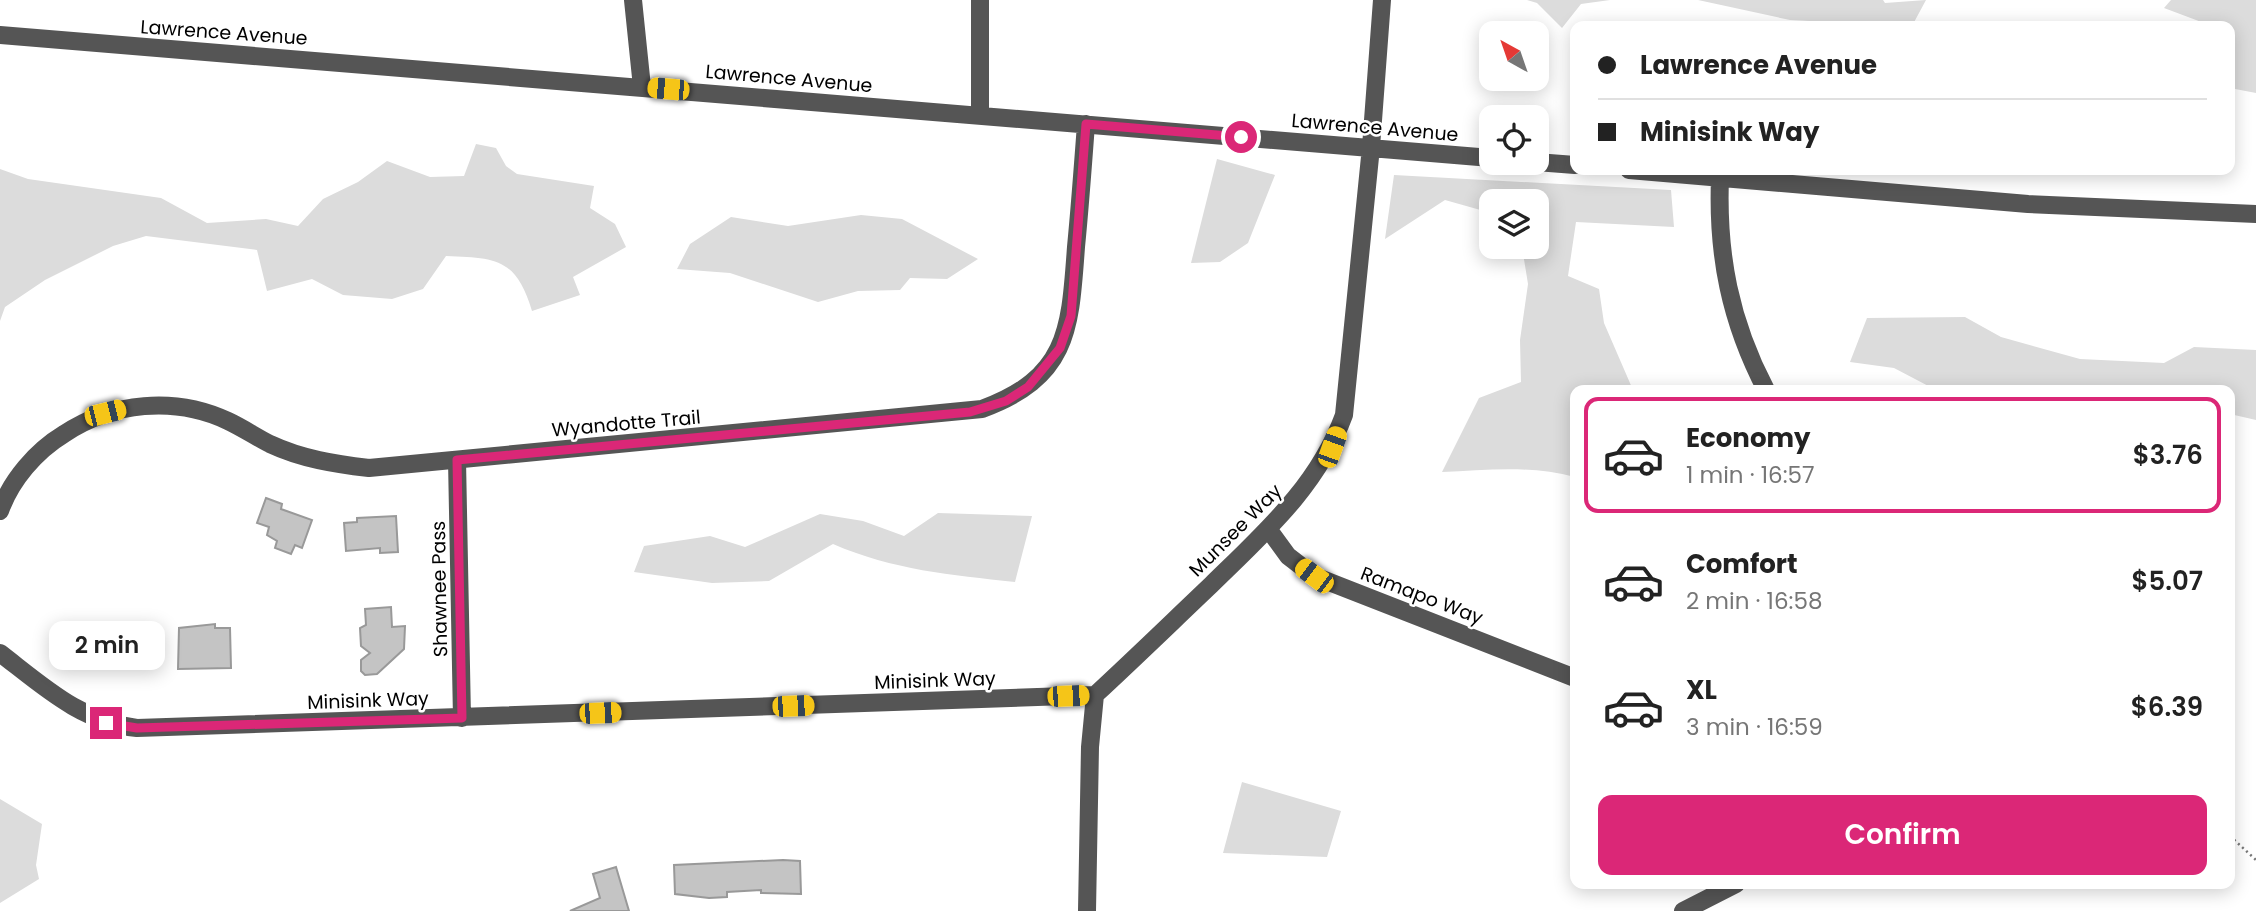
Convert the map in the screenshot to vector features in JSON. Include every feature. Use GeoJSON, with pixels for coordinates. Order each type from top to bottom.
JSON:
{"type":"FeatureCollection","features":[{"type":"Feature","properties":{"kind":"street"},"geometry":{"type":"LineString","coordinates":[[633,0],[642,87]]}},
{"type":"Feature","properties":{"kind":"street"},"geometry":{"type":"LineString","coordinates":[[980,0],[980,115]]}},
{"type":"Feature","properties":{"kind":"street","name":"Munsee Way"},"geometry":{"type":"LineString","coordinates":[[1095,695],[1269,530],[1312,479],[1332,447],[1344,415],[1371,147],[1382,0]]}},
{"type":"Feature","properties":{"kind":"street","name":"Lawrence Avenue"},"geometry":{"type":"LineString","coordinates":[[0,35],[1479,157]]}},
{"type":"Feature","properties":{"kind":"street","name":"Wyandotte Trail"},"geometry":{"type":"LineString","coordinates":[[0,511],[20,474],[58,437],[89,419],[140,406],[176,407],[210,414],[270,444],[305,457],[369,468],[970,412],[1006,401],[1028,387],[1045,369],[1060,348],[1069,325],[1086,124]]}},
{"type":"Feature","properties":{"kind":"street"},"geometry":{"type":"LineString","coordinates":[[1549,163],[1570,165]]}},
{"type":"Feature","properties":{"kind":"street"},"geometry":{"type":"LineString","coordinates":[[1686,175],[2028,204],[2256,214]]}},
{"type":"Feature","properties":{"kind":"street"},"geometry":{"type":"LineString","coordinates":[[1720,178],[1720,253],[1727,290],[1736,325],[1764,385]]}},
{"type":"Feature","properties":{"kind":"street","name":"Shawnee Pass"},"geometry":{"type":"LineString","coordinates":[[457,460],[462,718]]}},
{"type":"Feature","properties":{"kind":"street","name":"Ramapo Way"},"geometry":{"type":"LineString","coordinates":[[1269,530],[1288,556],[1314,576],[1570,676]]}},
{"type":"Feature","properties":{"kind":"street","name":"Minisink Way"},"geometry":{"type":"LineString","coordinates":[[0,653],[72,708],[119,726],[462,718],[1095,695]]}},
{"type":"Feature","properties":{"kind":"street"},"geometry":{"type":"LineString","coordinates":[[1087,911],[1090,747],[1095,695]]}},
{"type":"Feature","properties":{"kind":"street"},"geometry":{"type":"LineString","coordinates":[[1683,911],[1726,889]]}},
{"type":"Feature","properties":{"kind":"path"},"geometry":{"type":"LineString","coordinates":[[2235,841],[2256,860]]}},
{"type":"Feature","properties":{"kind":"shaded area"},"geometry":{"type":"Polygon","coordinates":[[[1527,0],[1610,0],[1581,4],[1562,28],[1537,3],[1527,0]]]}},
{"type":"Feature","properties":{"kind":"shaded area"},"geometry":{"type":"Polygon","coordinates":[[[1698,0],[1883,0],[1885,3],[1926,0],[1915,21],[1790,20],[1698,0]]]}},
{"type":"Feature","properties":{"kind":"shaded area"},"geometry":{"type":"Polygon","coordinates":[[[2171,0],[2256,0],[2256,93],[2235,89],[2235,21],[2199,21],[2164,8],[2171,0]]]}},
{"type":"Feature","properties":{"kind":"shaded area"},"geometry":{"type":"Polygon","coordinates":[[[476,144],[496,148],[506,166],[517,174],[594,186],[590,208],[615,224],[626,247],[573,277],[580,295],[532,311],[519,280],[502,264],[478,258],[446,256],[423,289],[392,299],[343,295],[312,279],[267,291],[257,250],[146,236],[113,246],[45,280],[5,307],[0,321],[0,169],[28,179],[161,198],[207,223],[266,219],[298,226],[323,199],[358,182],[387,161],[430,177],[464,176],[476,144]]]}},
{"type":"Feature","properties":{"kind":"shaded area"},"geometry":{"type":"Polygon","coordinates":[[[1217,159],[1275,175],[1248,243],[1220,262],[1191,263],[1217,159]]]}},
{"type":"Feature","properties":{"kind":"shaded area"},"geometry":{"type":"Polygon","coordinates":[[[1394,175],[1671,190],[1674,227],[1576,222],[1568,276],[1599,289],[1604,323],[1631,385],[1570,385],[1570,476],[1525,470],[1442,472],[1479,398],[1521,382],[1520,340],[1528,284],[1524,259],[1549,259],[1549,189],[1479,189],[1479,210],[1445,200],[1385,239],[1394,175]]]}},
{"type":"Feature","properties":{"kind":"shaded area"},"geometry":{"type":"Polygon","coordinates":[[[861,215],[902,219],[978,259],[947,279],[910,278],[900,290],[858,291],[818,302],[730,273],[677,269],[690,244],[731,217],[788,226],[861,215]]]}},
{"type":"Feature","properties":{"kind":"shaded area"},"geometry":{"type":"Polygon","coordinates":[[[1965,317],[2001,337],[2080,359],[2164,363],[2194,347],[2256,350],[2256,420],[2235,415],[2235,385],[1926,385],[1894,368],[1850,362],[1867,318],[1965,317]]]}},
{"type":"Feature","properties":{"kind":"shaded area"},"geometry":{"type":"Polygon","coordinates":[[[938,513],[1032,516],[1015,582],[900,566],[833,544],[769,581],[712,583],[634,572],[644,546],[710,536],[745,547],[820,514],[863,521],[904,536],[938,513]]]}},
{"type":"Feature","properties":{"kind":"shaded area"},"geometry":{"type":"Polygon","coordinates":[[[1242,782],[1341,811],[1327,857],[1223,853],[1242,782]]]}},
{"type":"Feature","properties":{"kind":"shaded area"},"geometry":{"type":"Polygon","coordinates":[[[0,799],[42,824],[36,865],[39,879],[0,903],[0,799]]]}},
{"type":"Feature","properties":{"kind":"building"},"geometry":{"type":"Polygon","coordinates":[[[266,498],[282,504],[281,509],[312,520],[302,548],[295,545],[291,554],[275,548],[277,541],[267,535],[269,527],[257,523],[266,498]]]}},
{"type":"Feature","properties":{"kind":"building"},"geometry":{"type":"Polygon","coordinates":[[[396,516],[398,552],[380,553],[380,548],[346,551],[344,523],[357,522],[357,518],[396,516]]]}},
{"type":"Feature","properties":{"kind":"building"},"geometry":{"type":"Polygon","coordinates":[[[391,607],[392,627],[405,626],[404,649],[377,674],[365,675],[361,671],[361,660],[370,653],[361,646],[360,628],[366,625],[365,609],[391,607]]]}},
{"type":"Feature","properties":{"kind":"building"},"geometry":{"type":"Polygon","coordinates":[[[215,624],[215,628],[230,628],[231,668],[178,669],[179,628],[215,624]]]}},
{"type":"Feature","properties":{"kind":"building"},"geometry":{"type":"Polygon","coordinates":[[[800,861],[801,894],[761,893],[761,890],[727,892],[727,897],[709,898],[675,894],[674,865],[800,861]]]}},
{"type":"Feature","properties":{"kind":"building"},"geometry":{"type":"Polygon","coordinates":[[[616,867],[629,911],[570,911],[600,898],[593,874],[616,867]]]}},
{"type":"Feature","properties":{"kind":"route"},"geometry":{"type":"LineString","coordinates":[[106,723],[137,728],[462,718],[457,460],[970,412],[1006,401],[1037,379],[1060,348],[1069,325],[1086,124],[1241,137]]}}]}
